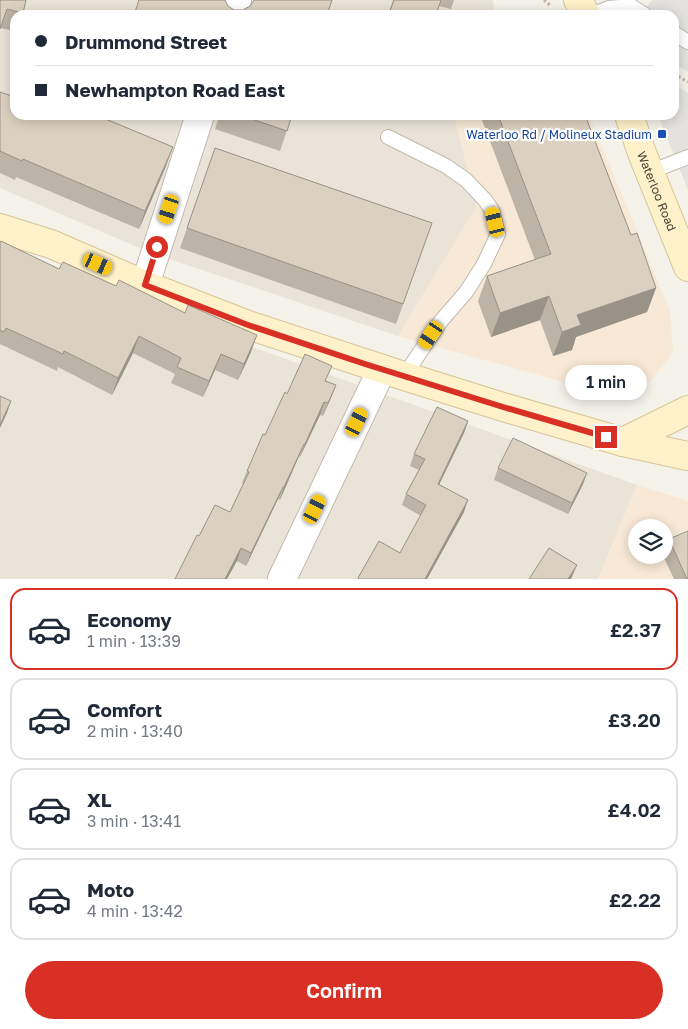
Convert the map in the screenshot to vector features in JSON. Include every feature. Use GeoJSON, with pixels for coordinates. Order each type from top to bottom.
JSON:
{"type":"FeatureCollection","features":[{"type":"Feature","properties":{"kind":"street"},"geometry":{"type":"LineString","coordinates":[[145,285],[198,120]]}},
{"type":"Feature","properties":{"kind":"street","name":"Waterloo Road"},"geometry":{"type":"LineString","coordinates":[[630,120],[688,268]]}},
{"type":"Feature","properties":{"kind":"street"},"geometry":{"type":"LineString","coordinates":[[0,228],[51,244],[145,285],[248,325],[503,407],[623,442],[688,456]]}},
{"type":"Feature","properties":{"kind":"street"},"geometry":{"type":"LineString","coordinates":[[282,579],[393,373]]}},
{"type":"Feature","properties":{"kind":"street"},"geometry":{"type":"LineString","coordinates":[[623,442],[688,410]]}},
{"type":"Feature","properties":{"kind":"lane"},"geometry":{"type":"LineString","coordinates":[[604,10],[632,6],[638,10]]}},
{"type":"Feature","properties":{"kind":"lane"},"geometry":{"type":"LineString","coordinates":[[388,138],[446,166],[466,180],[492,210],[498,234],[484,264],[466,292],[393,373]]}},
{"type":"Feature","properties":{"kind":"lane"},"geometry":{"type":"LineString","coordinates":[[650,172],[688,157]]}},
{"type":"Feature","properties":{"kind":"shaded area"},"geometry":{"type":"Polygon","coordinates":[[[0,0],[225,0],[222,10],[10,10],[10,120],[185,120],[142,249],[0,188],[0,0]]]}},
{"type":"Feature","properties":{"kind":"shaded area"},"geometry":{"type":"Polygon","coordinates":[[[255,0],[493,0],[494,10],[252,10],[255,0]]]}},
{"type":"Feature","properties":{"kind":"shaded area"},"geometry":{"type":"Polygon","coordinates":[[[653,0],[688,0],[688,72],[679,67],[679,10],[643,10],[653,0]]]}},
{"type":"Feature","properties":{"kind":"shaded area"},"geometry":{"type":"Polygon","coordinates":[[[679,88],[688,93],[688,190],[660,120],[679,120],[679,88]]]}},
{"type":"Feature","properties":{"kind":"shaded area"},"geometry":{"type":"Polygon","coordinates":[[[213,120],[455,120],[477,206],[398,336],[166,258],[213,120]]]}},
{"type":"Feature","properties":{"kind":"shaded area"},"geometry":{"type":"Polygon","coordinates":[[[455,120],[591,120],[670,311],[673,353],[648,384],[571,384],[398,336],[477,206],[455,120]]]}},
{"type":"Feature","properties":{"kind":"shaded area"},"geometry":{"type":"Polygon","coordinates":[[[0,251],[49,274],[637,485],[598,579],[0,579],[0,251]]]}},
{"type":"Feature","properties":{"kind":"shaded area"},"geometry":{"type":"Polygon","coordinates":[[[637,485],[688,501],[688,579],[598,579],[637,485]]]}},
{"type":"Feature","properties":{"kind":"building"},"geometry":{"type":"Polygon","coordinates":[[[0,0],[26,0],[24,10],[7,9],[0,29],[0,0]]]}},
{"type":"Feature","properties":{"kind":"building"},"geometry":{"type":"Polygon","coordinates":[[[139,0],[225,0],[228,6],[234,10],[136,10],[139,0]]]}},
{"type":"Feature","properties":{"kind":"building"},"geometry":{"type":"Polygon","coordinates":[[[254,0],[332,0],[329,10],[243,10],[250,6],[254,0]]]}},
{"type":"Feature","properties":{"kind":"building"},"geometry":{"type":"Polygon","coordinates":[[[394,0],[441,0],[438,10],[390,10],[394,0]]]}},
{"type":"Feature","properties":{"kind":"building"},"geometry":{"type":"Polygon","coordinates":[[[0,92],[10,95],[10,120],[108,120],[173,147],[145,211],[0,151],[0,92]]]}},
{"type":"Feature","properties":{"kind":"building"},"geometry":{"type":"Polygon","coordinates":[[[255,120],[290,120],[287,131],[255,120]]]}},
{"type":"Feature","properties":{"kind":"building"},"geometry":{"type":"Polygon","coordinates":[[[500,120],[587,120],[631,235],[637,233],[656,288],[577,315],[581,325],[562,332],[549,296],[500,313],[487,276],[551,254],[500,120]]]}},
{"type":"Feature","properties":{"kind":"building"},"geometry":{"type":"Polygon","coordinates":[[[215,148],[432,223],[403,304],[187,228],[215,148]]]}},
{"type":"Feature","properties":{"kind":"building"},"geometry":{"type":"Polygon","coordinates":[[[1,241],[59,269],[63,262],[116,286],[119,280],[185,313],[188,305],[257,335],[244,364],[221,354],[209,381],[177,367],[181,358],[139,336],[118,378],[64,351],[63,354],[6,328],[4,332],[0,330],[1,241]]]}},
{"type":"Feature","properties":{"kind":"building"},"geometry":{"type":"Polygon","coordinates":[[[305,354],[332,366],[325,381],[336,385],[328,403],[324,402],[251,553],[241,548],[225,579],[175,579],[197,535],[199,536],[215,505],[230,512],[249,472],[247,471],[263,434],[265,435],[285,392],[287,394],[305,354]]]}},
{"type":"Feature","properties":{"kind":"building"},"geometry":{"type":"Polygon","coordinates":[[[0,396],[11,401],[0,425],[0,396]]]}},
{"type":"Feature","properties":{"kind":"building"},"geometry":{"type":"Polygon","coordinates":[[[437,407],[468,421],[438,484],[468,500],[425,579],[359,579],[379,541],[400,553],[426,505],[406,494],[425,459],[414,454],[437,407]]]}},
{"type":"Feature","properties":{"kind":"building"},"geometry":{"type":"Polygon","coordinates":[[[513,438],[587,473],[572,503],[498,468],[513,438]]]}},
{"type":"Feature","properties":{"kind":"building"},"geometry":{"type":"Polygon","coordinates":[[[688,531],[688,579],[673,548],[673,537],[688,531]]]}},
{"type":"Feature","properties":{"kind":"building"},"geometry":{"type":"Polygon","coordinates":[[[549,548],[577,565],[568,579],[529,579],[549,548]]]}},
{"type":"Feature","properties":{"kind":"place","name":"Waterloo Rd / Molineux Stadium"},"geometry":{"type":"Point","coordinates":[662,134]}},
{"type":"Feature","properties":{"kind":"route"},"geometry":{"type":"LineString","coordinates":[[157,247],[145,285],[248,325],[365,364],[606,437]]}}]}
